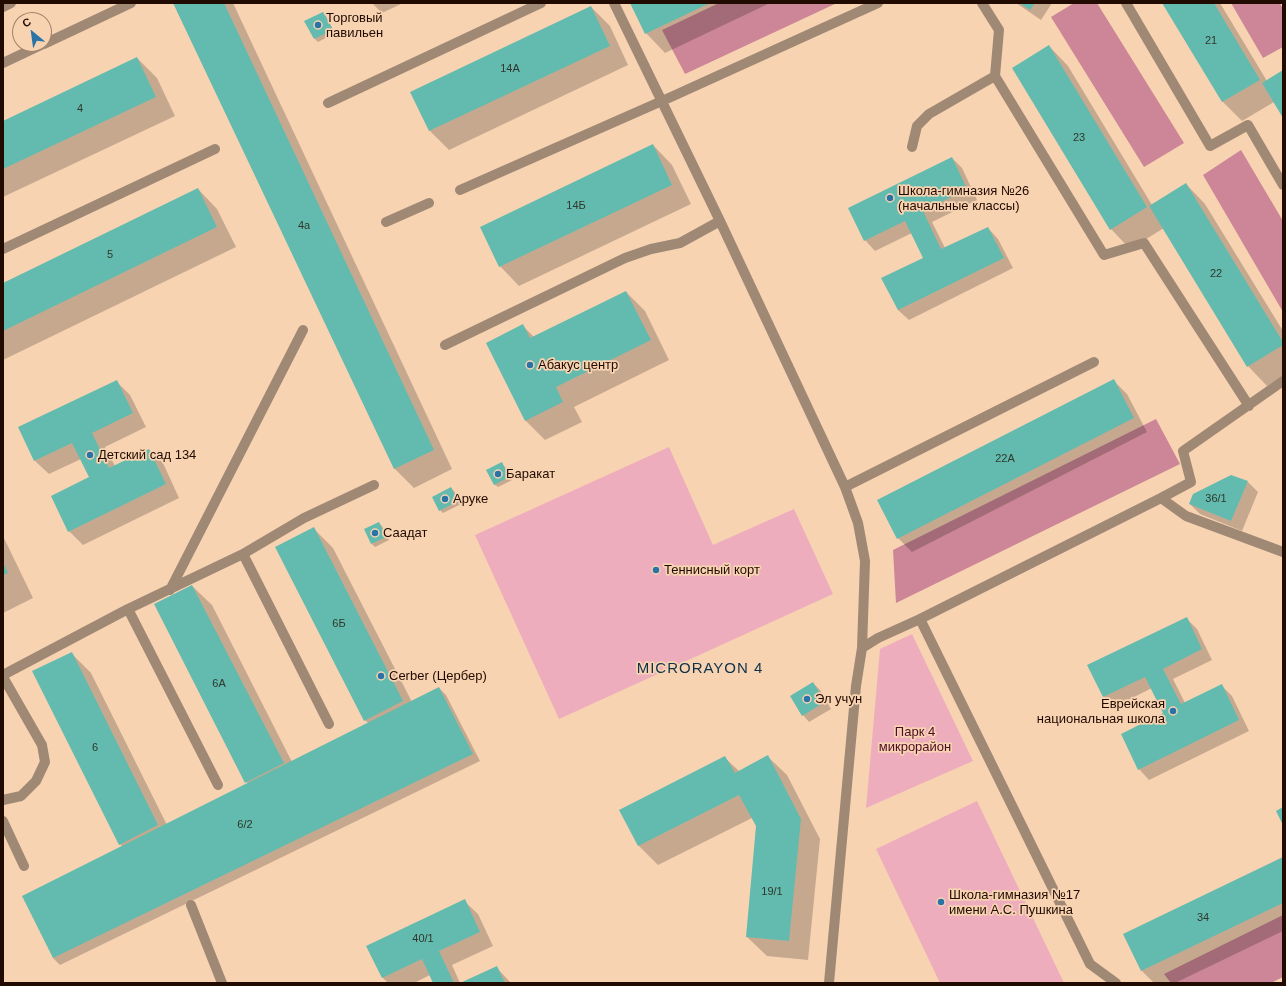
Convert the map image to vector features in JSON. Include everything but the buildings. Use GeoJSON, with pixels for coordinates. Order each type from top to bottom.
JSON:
{"type":"FeatureCollection","features":[{"type":"Feature","properties":{"kind":"street"},"geometry":{"type":"LineString","coordinates":[[3,7],[11,3]]}},
{"type":"Feature","properties":{"kind":"street"},"geometry":{"type":"LineString","coordinates":[[52,40],[131,3]]}},
{"type":"Feature","properties":{"kind":"street"},"geometry":{"type":"LineString","coordinates":[[328,103],[541,3]]}},
{"type":"Feature","properties":{"kind":"street"},"geometry":{"type":"LineString","coordinates":[[614,3],[720,221],[845,487],[858,523],[865,561],[862,648],[856,686],[829,983]]}},
{"type":"Feature","properties":{"kind":"street"},"geometry":{"type":"LineString","coordinates":[[460,190],[878,3]]}},
{"type":"Feature","properties":{"kind":"street"},"geometry":{"type":"LineString","coordinates":[[982,3],[999,30],[994,76],[1104,255],[1144,243],[1249,406]]}},
{"type":"Feature","properties":{"kind":"street"},"geometry":{"type":"LineString","coordinates":[[1126,3],[1210,146],[1248,125],[1283,185]]}},
{"type":"Feature","properties":{"kind":"street"},"geometry":{"type":"LineString","coordinates":[[3,63],[26,52]]}},
{"type":"Feature","properties":{"kind":"street"},"geometry":{"type":"LineString","coordinates":[[912,147],[917,126],[929,114],[994,76]]}},
{"type":"Feature","properties":{"kind":"street"},"geometry":{"type":"LineString","coordinates":[[3,248],[215,150]]}},
{"type":"Feature","properties":{"kind":"street"},"geometry":{"type":"LineString","coordinates":[[386,222],[429,203]]}},
{"type":"Feature","properties":{"kind":"street"},"geometry":{"type":"LineString","coordinates":[[445,345],[625,258],[651,248],[680,243],[720,221]]}},
{"type":"Feature","properties":{"kind":"street"},"geometry":{"type":"LineString","coordinates":[[170,590],[303,330]]}},
{"type":"Feature","properties":{"kind":"street"},"geometry":{"type":"LineString","coordinates":[[845,487],[1094,362]]}},
{"type":"Feature","properties":{"kind":"street"},"geometry":{"type":"LineString","coordinates":[[862,648],[878,638],[1191,482],[1183,451],[1283,381]]}},
{"type":"Feature","properties":{"kind":"street"},"geometry":{"type":"LineString","coordinates":[[3,800],[21,796],[36,781],[45,762],[42,745],[3,676],[128,609],[243,554],[304,518],[374,485]]}},
{"type":"Feature","properties":{"kind":"street"},"geometry":{"type":"LineString","coordinates":[[1161,498],[1186,516],[1283,552]]}},
{"type":"Feature","properties":{"kind":"street"},"geometry":{"type":"LineString","coordinates":[[243,554],[329,724]]}},
{"type":"Feature","properties":{"kind":"street"},"geometry":{"type":"LineString","coordinates":[[128,609],[218,785]]}},
{"type":"Feature","properties":{"kind":"street"},"geometry":{"type":"LineString","coordinates":[[920,618],[1090,964],[1116,983]]}},
{"type":"Feature","properties":{"kind":"street"},"geometry":{"type":"LineString","coordinates":[[3,821],[24,866]]}},
{"type":"Feature","properties":{"kind":"street"},"geometry":{"type":"LineString","coordinates":[[191,905],[222,983]]}},
{"type":"Feature","properties":{"kind":"green space","name":"Теннисный корт"},"geometry":{"type":"Polygon","coordinates":[[[669,447],[713,545],[794,509],[833,594],[559,719],[475,535],[669,447]]]}},
{"type":"Feature","properties":{"kind":"green space","name":"Парк 4 микрорайон"},"geometry":{"type":"Polygon","coordinates":[[[912,634],[973,761],[866,808],[880,649],[912,634]]]}},
{"type":"Feature","properties":{"kind":"green space"},"geometry":{"type":"Polygon","coordinates":[[[977,801],[1064,983],[940,983],[876,849],[977,801]]]}},
{"type":"Feature","properties":{"kind":"shaded area"},"geometry":{"type":"Polygon","coordinates":[[[719,3],[837,3],[685,74],[662,30],[719,3]]]}},
{"type":"Feature","properties":{"kind":"shaded area"},"geometry":{"type":"Polygon","coordinates":[[[1074,3],[1097,3],[1184,143],[1144,167],[1051,17],[1074,3]]]}},
{"type":"Feature","properties":{"kind":"shaded area"},"geometry":{"type":"Polygon","coordinates":[[[1231,3],[1280,3],[1283,9],[1283,47],[1263,58],[1231,3]]]}},
{"type":"Feature","properties":{"kind":"shaded area"},"geometry":{"type":"Polygon","coordinates":[[[1241,150],[1283,221],[1283,312],[1203,175],[1241,150]]]}},
{"type":"Feature","properties":{"kind":"shaded area"},"geometry":{"type":"Polygon","coordinates":[[[1156,419],[1180,464],[896,603],[893,550],[1156,419]]]}},
{"type":"Feature","properties":{"kind":"shaded area"},"geometry":{"type":"Polygon","coordinates":[[[1283,915],[1283,977],[1271,983],[1171,983],[1164,974],[1283,915]]]}},
{"type":"Feature","properties":{"kind":"place","name":"Торговый павильен"},"geometry":{"type":"Point","coordinates":[318,25]}},
{"type":"Feature","properties":{"kind":"place","name":"Школа-гимназия №26 (начальные классы)"},"geometry":{"type":"Point","coordinates":[890,198]}},
{"type":"Feature","properties":{"kind":"place","name":"Абакус центр"},"geometry":{"type":"Point","coordinates":[530,365]}},
{"type":"Feature","properties":{"kind":"place","name":"Детский сад 134"},"geometry":{"type":"Point","coordinates":[90,455]}},
{"type":"Feature","properties":{"kind":"place","name":"Баракат"},"geometry":{"type":"Point","coordinates":[498,474]}},
{"type":"Feature","properties":{"kind":"place","name":"Аруке"},"geometry":{"type":"Point","coordinates":[445,499]}},
{"type":"Feature","properties":{"kind":"place","name":"Саадат"},"geometry":{"type":"Point","coordinates":[375,533]}},
{"type":"Feature","properties":{"kind":"place","name":"Теннисный корт"},"geometry":{"type":"Point","coordinates":[656,570]}},
{"type":"Feature","properties":{"kind":"place","name":"Cerber (Цербер)"},"geometry":{"type":"Point","coordinates":[381,676]}},
{"type":"Feature","properties":{"kind":"place","name":"Эл учун"},"geometry":{"type":"Point","coordinates":[807,699]}},
{"type":"Feature","properties":{"kind":"place","name":"Еврейская национальная школа"},"geometry":{"type":"Point","coordinates":[1173,711]}},
{"type":"Feature","properties":{"kind":"place","name":"Школа-гимназия №17 имени А.С. Пушкина"},"geometry":{"type":"Point","coordinates":[941,902]}},
{"type":"Feature","properties":{"kind":"district","name":"MICRORAYON 4"},"geometry":{"type":"Point","coordinates":[700,669]}}]}
